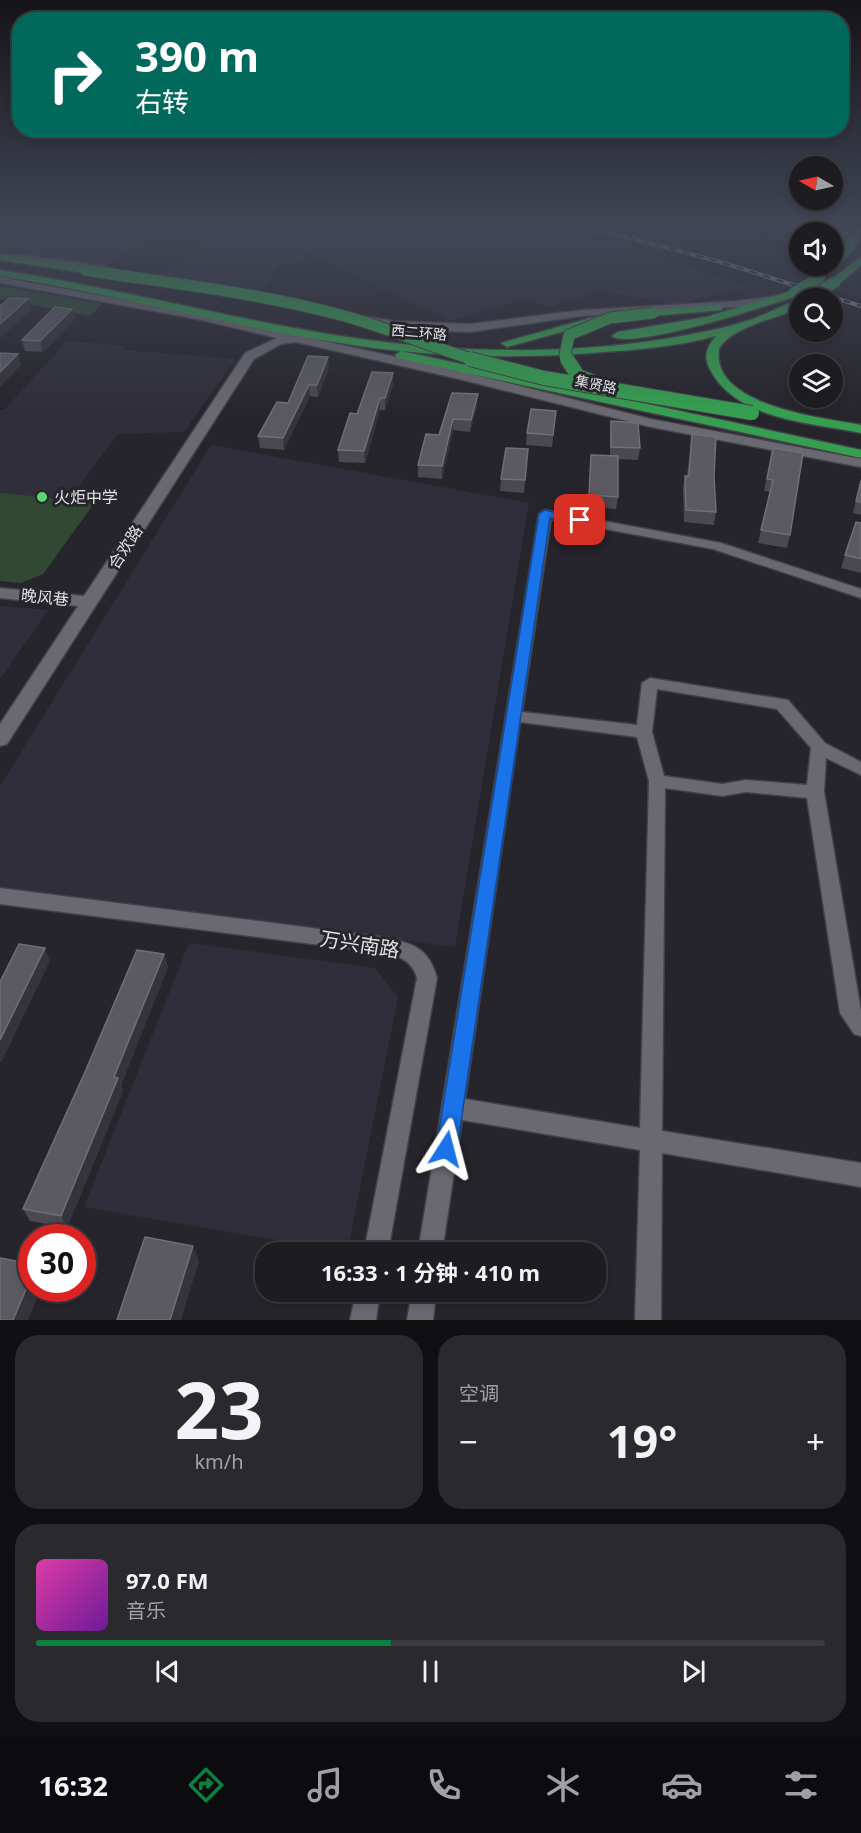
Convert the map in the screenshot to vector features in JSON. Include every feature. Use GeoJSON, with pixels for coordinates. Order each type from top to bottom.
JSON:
{"type":"FeatureCollection","features":[{"type":"Feature","properties":{"kind":"highway","name":"西二环路"},"geometry":{"type":"LineString","coordinates":[[87,289],[326,337],[476,352],[554,353],[634,346],[736,327],[781,313],[789,306]]}},
{"type":"Feature","properties":{"kind":"highway","name":"西二环路"},"geometry":{"type":"LineString","coordinates":[[143,289],[382,334],[449,341],[507,343],[570,341],[633,334],[695,323],[789,298]]}},
{"type":"Feature","properties":{"kind":"highway"},"geometry":{"type":"LineString","coordinates":[[191,289],[336,314],[511,370],[565,382],[628,390],[861,437]]}},
{"type":"Feature","properties":{"kind":"highway"},"geometry":{"type":"LineString","coordinates":[[782,298],[739,307],[612,316],[590,323],[569,335],[565,355],[578,376],[623,395],[753,416],[861,445]]}},
{"type":"Feature","properties":{"kind":"highway"},"geometry":{"type":"LineString","coordinates":[[507,343],[542,336],[599,316],[634,310]]}},
{"type":"Feature","properties":{"kind":"highway"},"geometry":{"type":"LineString","coordinates":[[736,327],[716,344],[711,358],[716,375],[732,393],[769,409],[861,429]]}},
{"type":"Feature","properties":{"kind":"highway","name":"集贤路"},"geometry":{"type":"LineString","coordinates":[[326,337],[505,379],[861,454]]}},
{"type":"Feature","properties":{"kind":"highway"},"geometry":{"type":"LineString","coordinates":[[414,364],[505,379]]}},
{"type":"Feature","properties":{"kind":"street"},"geometry":{"type":"LineString","coordinates":[[45,289],[228,324],[414,364],[651,423],[861,463]]}},
{"type":"Feature","properties":{"kind":"street"},"geometry":{"type":"LineString","coordinates":[[197,289],[394,325],[470,328],[582,313],[737,304],[782,298]]}},
{"type":"Feature","properties":{"kind":"street"},"geometry":{"type":"LineString","coordinates":[[228,324],[246,339],[249,356],[278,341],[300,339]]}},
{"type":"Feature","properties":{"kind":"street","name":"合欢路"},"geometry":{"type":"LineString","coordinates":[[0,739],[249,356]]}},
{"type":"Feature","properties":{"kind":"street"},"geometry":{"type":"LineString","coordinates":[[432,1242],[545,514],[716,546],[861,594]]}},
{"type":"Feature","properties":{"kind":"street","name":"晚风巷"},"geometry":{"type":"LineString","coordinates":[[0,593],[89,602]]}},
{"type":"Feature","properties":{"kind":"street"},"geometry":{"type":"LineString","coordinates":[[648,1320],[657,781],[644,732],[650,683],[782,704],[819,747],[861,769]]}},
{"type":"Feature","properties":{"kind":"street"},"geometry":{"type":"LineString","coordinates":[[513,716],[644,732]]}},
{"type":"Feature","properties":{"kind":"street"},"geometry":{"type":"LineString","coordinates":[[819,747],[815,792],[850,1012],[861,1027]]}},
{"type":"Feature","properties":{"kind":"street"},"geometry":{"type":"LineString","coordinates":[[657,781],[722,790],[746,786],[815,792]]}},
{"type":"Feature","properties":{"kind":"street","name":"万兴南路"},"geometry":{"type":"LineString","coordinates":[[0,896],[390,946],[414,955],[423,963],[427,978],[378,1242]]}},
{"type":"Feature","properties":{"kind":"street"},"geometry":{"type":"LineString","coordinates":[[453,1108],[861,1175]]}},
{"type":"Feature","properties":{"kind":"street"},"geometry":{"type":"LineString","coordinates":[[363,1320],[366,1302]]}},
{"type":"Feature","properties":{"kind":"street"},"geometry":{"type":"LineString","coordinates":[[420,1320],[423,1302]]}},
{"type":"Feature","properties":{"kind":"shaded area"},"geometry":{"type":"Polygon","coordinates":[[[231,289],[264,289],[261,294],[231,289]]]}},
{"type":"Feature","properties":{"kind":"shaded area"},"geometry":{"type":"Polygon","coordinates":[[[382,289],[739,289],[680,304],[599,291],[550,307],[525,299],[450,321],[382,289]]]}},
{"type":"Feature","properties":{"kind":"shaded area"},"geometry":{"type":"Polygon","coordinates":[[[67,341],[126,346],[123,350],[236,359],[184,432],[118,434],[72,495],[98,498],[43,574],[21,583],[0,581],[0,410],[4,410],[67,341]]]}},
{"type":"Feature","properties":{"kind":"shaded area"},"geometry":{"type":"Polygon","coordinates":[[[211,445],[529,503],[455,947],[0,889],[0,786],[211,445]]]}},
{"type":"Feature","properties":{"kind":"shaded area"},"geometry":{"type":"Polygon","coordinates":[[[0,606],[48,610],[0,679],[0,606]]]}},
{"type":"Feature","properties":{"kind":"shaded area"},"geometry":{"type":"Polygon","coordinates":[[[189,943],[375,968],[398,997],[349,1242],[289,1242],[84,1207],[189,943]]]}},
{"type":"Feature","properties":{"kind":"green space"},"geometry":{"type":"Polygon","coordinates":[[[0,289],[17,289],[102,304],[90,316],[0,299],[0,289]]]}},
{"type":"Feature","properties":{"kind":"green space"},"geometry":{"type":"Polygon","coordinates":[[[0,493],[95,502],[43,574],[21,583],[0,581],[0,493]]]}},
{"type":"Feature","properties":{"kind":"building"},"geometry":{"type":"Polygon","coordinates":[[[10,298],[28,299],[0,324],[0,306],[10,298]]]}},
{"type":"Feature","properties":{"kind":"building"},"geometry":{"type":"Polygon","coordinates":[[[55,307],[72,309],[40,341],[22,340],[55,307]]]}},
{"type":"Feature","properties":{"kind":"building"},"geometry":{"type":"Polygon","coordinates":[[[0,353],[18,354],[0,372],[0,353]]]}},
{"type":"Feature","properties":{"kind":"building"},"geometry":{"type":"Polygon","coordinates":[[[308,356],[328,357],[317,385],[309,385],[283,438],[258,436],[277,402],[288,403],[308,356]]]}},
{"type":"Feature","properties":{"kind":"building"},"geometry":{"type":"Polygon","coordinates":[[[372,372],[393,373],[385,398],[380,398],[364,451],[338,450],[350,413],[357,414],[372,372]]]}},
{"type":"Feature","properties":{"kind":"building"},"geometry":{"type":"Polygon","coordinates":[[[452,393],[478,394],[471,420],[453,419],[442,466],[418,465],[426,434],[439,435],[452,393]]]}},
{"type":"Feature","properties":{"kind":"building"},"geometry":{"type":"Polygon","coordinates":[[[531,409],[556,411],[553,435],[527,433],[531,409]]]}},
{"type":"Feature","properties":{"kind":"building"},"geometry":{"type":"Polygon","coordinates":[[[611,421],[638,423],[640,448],[611,447],[611,421]]]}},
{"type":"Feature","properties":{"kind":"building"},"geometry":{"type":"Polygon","coordinates":[[[692,434],[716,437],[714,476],[716,512],[686,510],[685,476],[689,476],[692,434]]]}},
{"type":"Feature","properties":{"kind":"building"},"geometry":{"type":"Polygon","coordinates":[[[506,448],[528,449],[525,480],[501,479],[506,448]]]}},
{"type":"Feature","properties":{"kind":"building"},"geometry":{"type":"Polygon","coordinates":[[[773,448],[803,453],[790,535],[761,530],[773,480],[767,479],[773,448]]]}},
{"type":"Feature","properties":{"kind":"building"},"geometry":{"type":"Polygon","coordinates":[[[591,455],[618,456],[618,497],[589,495],[591,455]]]}},
{"type":"Feature","properties":{"kind":"building"},"geometry":{"type":"Polygon","coordinates":[[[861,481],[861,502],[856,501],[861,481]]]}},
{"type":"Feature","properties":{"kind":"building"},"geometry":{"type":"Polygon","coordinates":[[[856,522],[861,523],[861,559],[845,555],[856,522]]]}},
{"type":"Feature","properties":{"kind":"building"},"geometry":{"type":"Polygon","coordinates":[[[19,944],[45,948],[0,1040],[0,982],[19,944]]]}},
{"type":"Feature","properties":{"kind":"building"},"geometry":{"type":"Polygon","coordinates":[[[137,950],[164,954],[114,1077],[118,1078],[61,1216],[23,1209],[85,1072],[137,950]]]}},
{"type":"Feature","properties":{"kind":"building"},"geometry":{"type":"Polygon","coordinates":[[[145,1237],[193,1246],[170,1320],[117,1320],[145,1237]]]}},
{"type":"Feature","properties":{"kind":"building"},"geometry":{"type":"Polygon","coordinates":[[[0,1258],[18,1261],[18,1302],[21,1302],[13,1320],[0,1320],[0,1258]]]}},
{"type":"Feature","properties":{"kind":"railway"},"geometry":{"type":"LineString","coordinates":[[805,289],[861,306]]}},
{"type":"Feature","properties":{"kind":"place","name":"火炬中学"},"geometry":{"type":"Point","coordinates":[42,497]}},
{"type":"Feature","properties":{"kind":"route"},"geometry":{"type":"LineString","coordinates":[[446,1149],[545,514],[580,520]]}}]}
